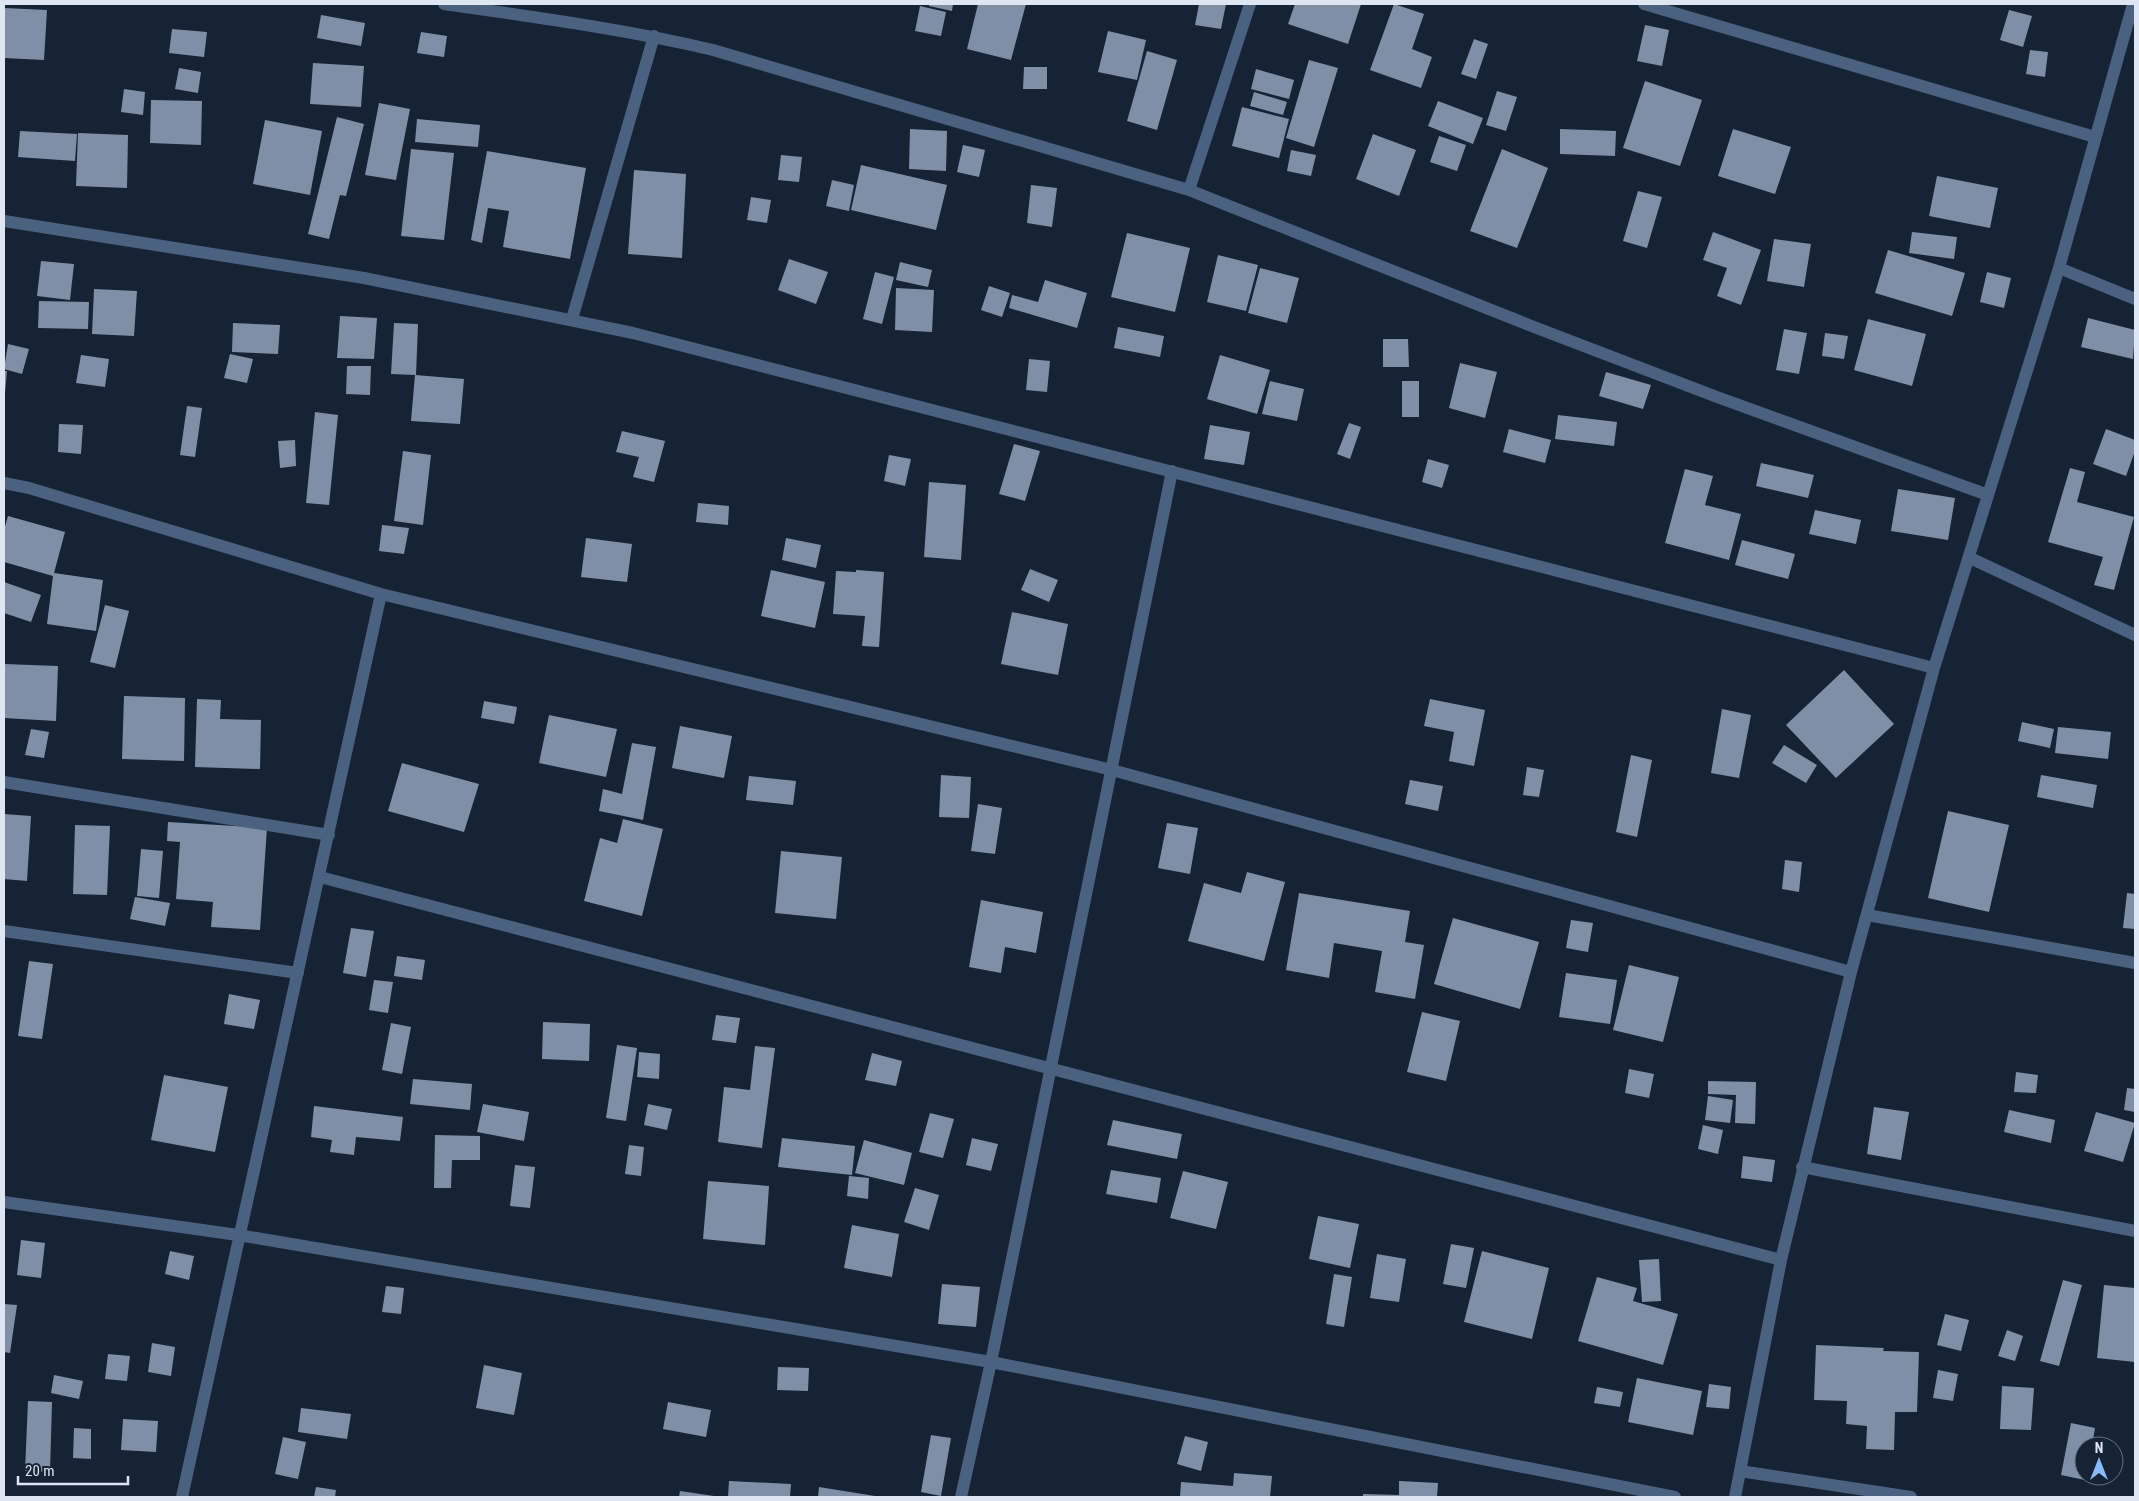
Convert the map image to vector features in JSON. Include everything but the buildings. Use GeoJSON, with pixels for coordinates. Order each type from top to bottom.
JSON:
{"type":"FeatureCollection","features":[{"type":"Feature","properties":{"kind":"street"},"geometry":{"type":"LineString","coordinates":[[444,4],[654,36],[723,53],[1189,190],[1653,372],[1988,495]]}},
{"type":"Feature","properties":{"kind":"street"},"geometry":{"type":"LineString","coordinates":[[1189,190],[1250,4]]}},
{"type":"Feature","properties":{"kind":"street"},"geometry":{"type":"LineString","coordinates":[[1644,4],[2096,137]]}},
{"type":"Feature","properties":{"kind":"street"},"geometry":{"type":"LineString","coordinates":[[1735,1497],[1781,1260],[1802,1167],[1866,915],[1934,668],[1970,558],[2059,268],[2133,4]]}},
{"type":"Feature","properties":{"kind":"street"},"geometry":{"type":"LineString","coordinates":[[572,319],[654,36]]}},
{"type":"Feature","properties":{"kind":"street"},"geometry":{"type":"LineString","coordinates":[[4,221],[364,278],[572,319],[715,353],[1934,668]]}},
{"type":"Feature","properties":{"kind":"street"},"geometry":{"type":"LineString","coordinates":[[2059,268],[2135,298]]}},
{"type":"Feature","properties":{"kind":"street"},"geometry":{"type":"LineString","coordinates":[[961,1497],[991,1362],[1172,471]]}},
{"type":"Feature","properties":{"kind":"street"},"geometry":{"type":"LineString","coordinates":[[4,483],[30,488],[381,594],[1112,770],[1851,972]]}},
{"type":"Feature","properties":{"kind":"street"},"geometry":{"type":"LineString","coordinates":[[1970,558],[2135,634]]}},
{"type":"Feature","properties":{"kind":"street"},"geometry":{"type":"LineString","coordinates":[[182,1497],[238,1235],[320,877],[381,594]]}},
{"type":"Feature","properties":{"kind":"street"},"geometry":{"type":"LineString","coordinates":[[4,782],[329,835]]}},
{"type":"Feature","properties":{"kind":"street"},"geometry":{"type":"LineString","coordinates":[[320,877],[1781,1260]]}},
{"type":"Feature","properties":{"kind":"street"},"geometry":{"type":"LineString","coordinates":[[1866,915],[2135,963]]}},
{"type":"Feature","properties":{"kind":"street"},"geometry":{"type":"LineString","coordinates":[[4,931],[298,973]]}},
{"type":"Feature","properties":{"kind":"street"},"geometry":{"type":"LineString","coordinates":[[1802,1167],[2135,1232]]}},
{"type":"Feature","properties":{"kind":"street"},"geometry":{"type":"LineString","coordinates":[[4,1202],[238,1235],[991,1362],[1675,1497]]}},
{"type":"Feature","properties":{"kind":"street"},"geometry":{"type":"LineString","coordinates":[[1740,1471],[1911,1497]]}}]}
